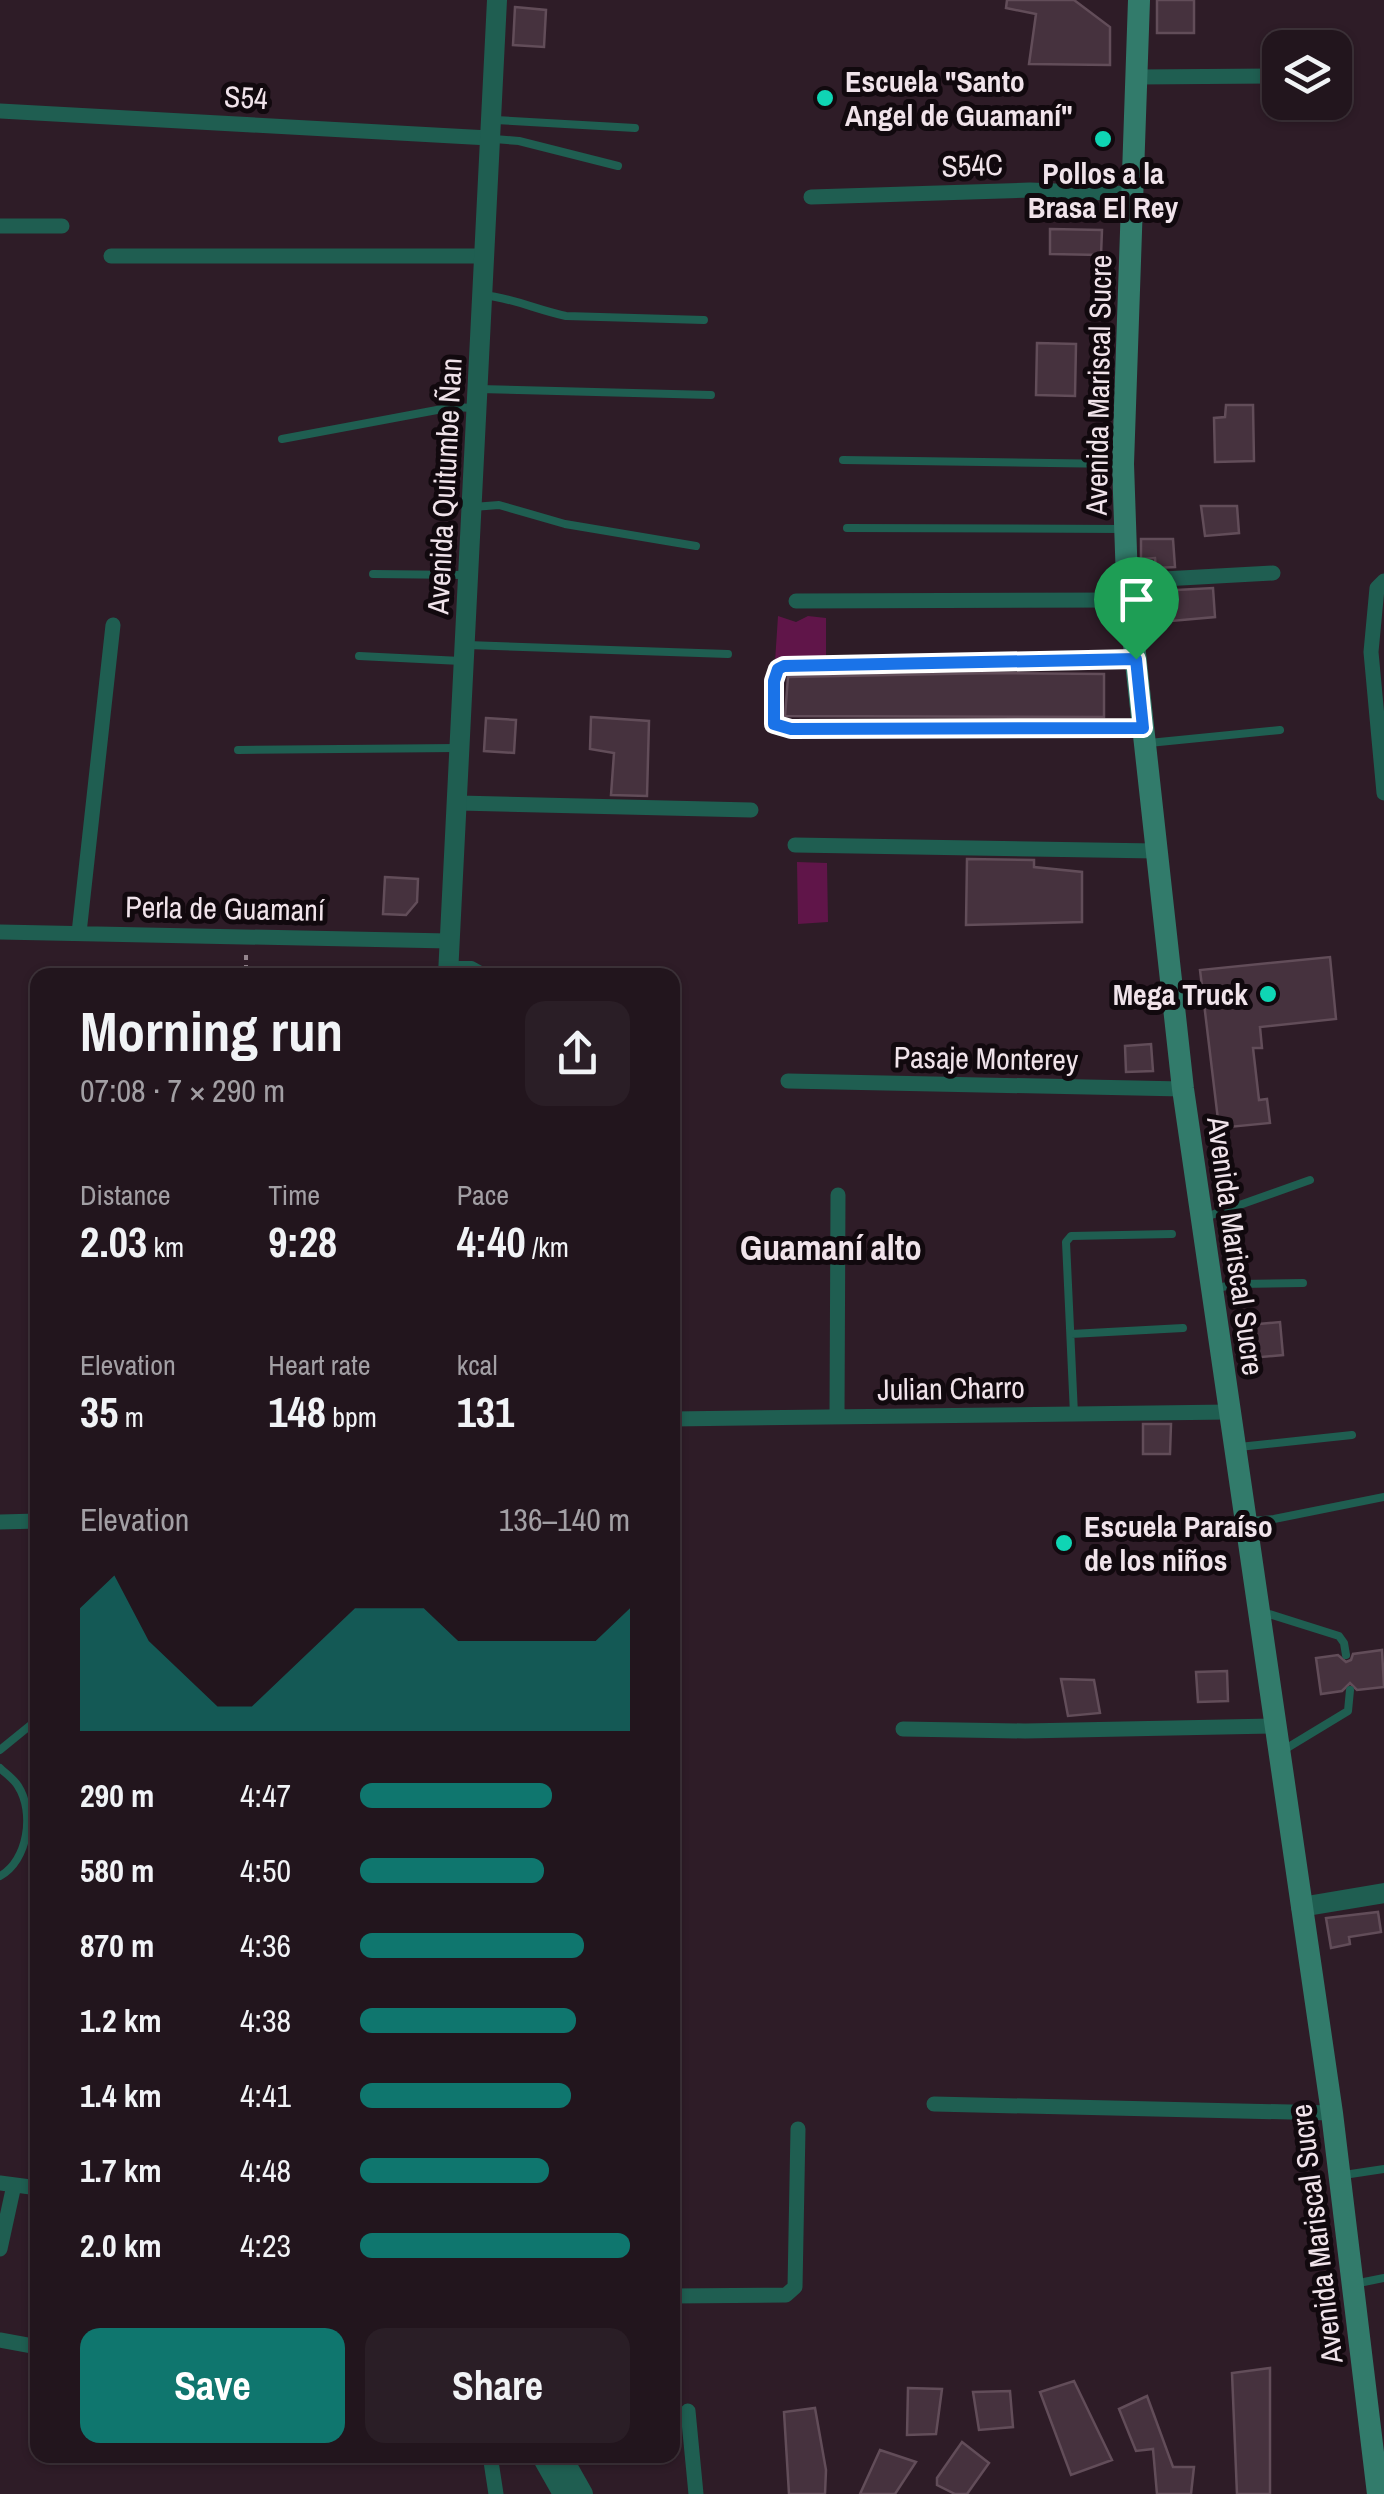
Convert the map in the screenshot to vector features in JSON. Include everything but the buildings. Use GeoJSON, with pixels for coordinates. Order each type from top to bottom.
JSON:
{"type":"FeatureCollection","features":[{"type":"Feature","properties":{"kind":"main road"},"geometry":{"type":"LineString","coordinates":[[1117,0],[1139,8]]}},
{"type":"Feature","properties":{"kind":"main road","name":"Avenida Mariscal Sucre"},"geometry":{"type":"LineString","coordinates":[[1139,8],[1123,464],[1128,590],[1183,1089],[1332,2112],[1378,2494]]}},
{"type":"Feature","properties":{"kind":"street","name":"Avenida Quitumbe Ñan"},"geometry":{"type":"LineString","coordinates":[[448,968],[462,748],[496,0]]}},
{"type":"Feature","properties":{"kind":"street"},"geometry":{"type":"LineString","coordinates":[[1138,78],[1262,76]]}},
{"type":"Feature","properties":{"kind":"street","name":"S54"},"geometry":{"type":"LineString","coordinates":[[0,111],[490,129]]}},
{"type":"Feature","properties":{"kind":"street","name":"S54C"},"geometry":{"type":"LineString","coordinates":[[811,197],[1030,190],[1134,194]]}},
{"type":"Feature","properties":{"kind":"street"},"geometry":{"type":"LineString","coordinates":[[0,226],[62,226]]}},
{"type":"Feature","properties":{"kind":"street"},"geometry":{"type":"LineString","coordinates":[[111,256],[485,256]]}},
{"type":"Feature","properties":{"kind":"street"},"geometry":{"type":"LineString","coordinates":[[796,601],[1128,590],[1273,572]]}},
{"type":"Feature","properties":{"kind":"street"},"geometry":{"type":"LineString","coordinates":[[1384,581],[1377,588],[1371,652],[1384,793]]}},
{"type":"Feature","properties":{"kind":"street"},"geometry":{"type":"LineString","coordinates":[[78,934],[113,625]]}},
{"type":"Feature","properties":{"kind":"street"},"geometry":{"type":"LineString","coordinates":[[1136,659],[784,666],[778,669],[774,681],[774,724],[791,729],[1144,736]]}},
{"type":"Feature","properties":{"kind":"street"},"geometry":{"type":"LineString","coordinates":[[459,803],[751,810]]}},
{"type":"Feature","properties":{"kind":"street"},"geometry":{"type":"LineString","coordinates":[[795,844],[1156,851]]}},
{"type":"Feature","properties":{"kind":"street","name":"Perla de Guamaní"},"geometry":{"type":"LineString","coordinates":[[0,932],[449,941]]}},
{"type":"Feature","properties":{"kind":"street","name":"Pasaje Monterey"},"geometry":{"type":"LineString","coordinates":[[788,1081],[1183,1089]]}},
{"type":"Feature","properties":{"kind":"street"},"geometry":{"type":"LineString","coordinates":[[838,1196],[838,1416]]}},
{"type":"Feature","properties":{"kind":"street","name":"Julian Charro"},"geometry":{"type":"LineString","coordinates":[[680,1419],[1229,1412]]}},
{"type":"Feature","properties":{"kind":"street"},"geometry":{"type":"LineString","coordinates":[[0,1522],[30,1522]]}},
{"type":"Feature","properties":{"kind":"street"},"geometry":{"type":"LineString","coordinates":[[903,1729],[1275,1726]]}},
{"type":"Feature","properties":{"kind":"street"},"geometry":{"type":"LineString","coordinates":[[1301,1906],[1384,1893]]}},
{"type":"Feature","properties":{"kind":"street"},"geometry":{"type":"LineString","coordinates":[[934,2104],[1332,2112]]}},
{"type":"Feature","properties":{"kind":"street"},"geometry":{"type":"LineString","coordinates":[[680,2296],[792,2292],[798,2129]]}},
{"type":"Feature","properties":{"kind":"street"},"geometry":{"type":"LineString","coordinates":[[0,2248],[7,2184]]}},
{"type":"Feature","properties":{"kind":"street"},"geometry":{"type":"LineString","coordinates":[[0,2340],[30,2346]]}},
{"type":"Feature","properties":{"kind":"street"},"geometry":{"type":"LineString","coordinates":[[688,2412],[696,2494]]}},
{"type":"Feature","properties":{"kind":"street"},"geometry":{"type":"LineString","coordinates":[[491,2463],[496,2494]]}},
{"type":"Feature","properties":{"kind":"street"},"geometry":{"type":"LineString","coordinates":[[546,2463],[564,2494]]}},
{"type":"Feature","properties":{"kind":"street"},"geometry":{"type":"LineString","coordinates":[[566,2463],[583,2494]]}},
{"type":"Feature","properties":{"kind":"lane"},"geometry":{"type":"LineString","coordinates":[[490,129],[636,128]]}},
{"type":"Feature","properties":{"kind":"lane"},"geometry":{"type":"LineString","coordinates":[[490,129],[520,141],[618,166]]}},
{"type":"Feature","properties":{"kind":"lane"},"geometry":{"type":"LineString","coordinates":[[484,294],[510,297],[566,316],[704,320]]}},
{"type":"Feature","properties":{"kind":"lane"},"geometry":{"type":"LineString","coordinates":[[282,439],[478,398],[711,395]]}},
{"type":"Feature","properties":{"kind":"lane"},"geometry":{"type":"LineString","coordinates":[[842,460],[1123,464]]}},
{"type":"Feature","properties":{"kind":"lane"},"geometry":{"type":"LineString","coordinates":[[473,507],[499,505],[566,524],[696,546]]}},
{"type":"Feature","properties":{"kind":"lane"},"geometry":{"type":"LineString","coordinates":[[847,528],[1124,529]]}},
{"type":"Feature","properties":{"kind":"lane"},"geometry":{"type":"LineString","coordinates":[[373,574],[470,576]]}},
{"type":"Feature","properties":{"kind":"lane"},"geometry":{"type":"LineString","coordinates":[[359,656],[728,654]]}},
{"type":"Feature","properties":{"kind":"lane"},"geometry":{"type":"LineString","coordinates":[[1144,736],[1280,730]]}},
{"type":"Feature","properties":{"kind":"lane"},"geometry":{"type":"LineString","coordinates":[[238,750],[462,748]]}},
{"type":"Feature","properties":{"kind":"lane"},"geometry":{"type":"LineString","coordinates":[[1203,1218],[1310,1180]]}},
{"type":"Feature","properties":{"kind":"lane"},"geometry":{"type":"LineString","coordinates":[[1074,1414],[1066,1242],[1071,1236],[1172,1234]]}},
{"type":"Feature","properties":{"kind":"lane"},"geometry":{"type":"LineString","coordinates":[[1211,1289],[1239,1284],[1304,1283]]}},
{"type":"Feature","properties":{"kind":"lane"},"geometry":{"type":"LineString","coordinates":[[1070,1334],[1183,1328]]}},
{"type":"Feature","properties":{"kind":"lane"},"geometry":{"type":"LineString","coordinates":[[1234,1447],[1352,1436]]}},
{"type":"Feature","properties":{"kind":"lane"},"geometry":{"type":"LineString","coordinates":[[1246,1522],[1274,1520],[1384,1497]]}},
{"type":"Feature","properties":{"kind":"lane"},"geometry":{"type":"LineString","coordinates":[[1258,1611],[1333,1633],[1344,1642],[1346,1654]]}},
{"type":"Feature","properties":{"kind":"lane"},"geometry":{"type":"LineString","coordinates":[[1278,1753],[1348,1712],[1350,1690]]}},
{"type":"Feature","properties":{"kind":"lane"},"geometry":{"type":"LineString","coordinates":[[0,1750],[30,1726]]}},
{"type":"Feature","properties":{"kind":"lane"},"geometry":{"type":"LineString","coordinates":[[0,1768],[18,1786],[28,1819],[19,1859],[0,1876]]}},
{"type":"Feature","properties":{"kind":"lane"},"geometry":{"type":"LineString","coordinates":[[25,1832],[30,1833]]}},
{"type":"Feature","properties":{"kind":"lane"},"geometry":{"type":"LineString","coordinates":[[1340,2176],[1384,2169]]}},
{"type":"Feature","properties":{"kind":"lane"},"geometry":{"type":"LineString","coordinates":[[1353,2284],[1384,2278]]}},
{"type":"Feature","properties":{"kind":"shaded area"},"geometry":{"type":"Polygon","coordinates":[[[778,616],[796,622],[808,616],[826,618],[826,661],[775,662],[778,616]]]}},
{"type":"Feature","properties":{"kind":"shaded area"},"geometry":{"type":"Polygon","coordinates":[[[797,862],[827,863],[828,922],[798,924],[797,862]]]}},
{"type":"Feature","properties":{"kind":"place","name":"Escuela \"Santo Angel de Guamaní\""},"geometry":{"type":"Point","coordinates":[825,98]}},
{"type":"Feature","properties":{"kind":"place","name":"Pollos a la Brasa El Rey"},"geometry":{"type":"Point","coordinates":[1103,139]}},
{"type":"Feature","properties":{"kind":"place","name":"Mega Truck"},"geometry":{"type":"Point","coordinates":[1268,994]}},
{"type":"Feature","properties":{"kind":"place","name":"Escuela Paraíso de los niños"},"geometry":{"type":"Point","coordinates":[1064,1543]}},
{"type":"Feature","properties":{"kind":"district","name":"Guamaní alto"},"geometry":{"type":"Point","coordinates":[831,1247]}},
{"type":"Feature","properties":{"kind":"route"},"geometry":{"type":"LineString","coordinates":[[1136,659],[1143,728],[791,729],[774,724],[775,674],[784,666],[1136,659]]}}]}
